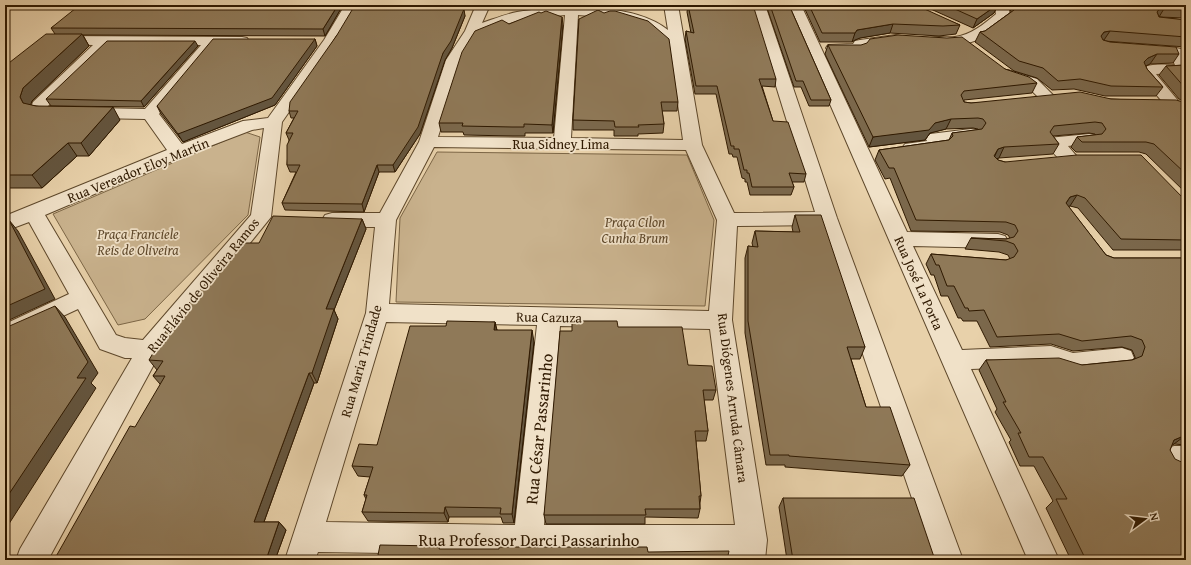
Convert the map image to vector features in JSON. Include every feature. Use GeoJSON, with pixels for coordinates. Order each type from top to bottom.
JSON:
{"type":"FeatureCollection","features":[{"type":"Feature","properties":{"kind":"street","name":"Rua Flávio de Oliveira Ramos"},"geometry":{"type":"LineString","coordinates":[[31,560],[149,350],[261,217],[273,122],[324,41],[352,5]]}},
{"type":"Feature","properties":{"kind":"street","name":"Rua Maria Trindade"},"geometry":{"type":"LineString","coordinates":[[303,549],[377,313],[386,220],[428,142],[454,60],[472,31],[483,5]]}},
{"type":"Feature","properties":{"kind":"street","name":"Rua Diógenes Arruda Câmara"},"geometry":{"type":"LineString","coordinates":[[671,5],[694,144],[727,220],[720,320],[751,550]]}},
{"type":"Feature","properties":{"kind":"street"},"geometry":{"type":"LineString","coordinates":[[758,5],[827,218],[948,560]]}},
{"type":"Feature","properties":{"kind":"street","name":"Rua José La Porta"},"geometry":{"type":"LineString","coordinates":[[794,5],[813,48],[876,153],[902,246],[1044,560]]}},
{"type":"Feature","properties":{"kind":"street"},"geometry":{"type":"LineString","coordinates":[[923,41],[946,42],[968,38],[991,26],[1003,15],[1000,5]]}},
{"type":"Feature","properties":{"kind":"street"},"geometry":{"type":"LineString","coordinates":[[562,144],[572,10]]}},
{"type":"Feature","properties":{"kind":"street"},"geometry":{"type":"LineString","coordinates":[[472,31],[517,16],[572,10],[616,14],[653,25],[678,46]]}},
{"type":"Feature","properties":{"kind":"street"},"geometry":{"type":"LineString","coordinates":[[953,26],[968,38],[978,52]]}},
{"type":"Feature","properties":{"kind":"street"},"geometry":{"type":"LineString","coordinates":[[813,48],[858,49],[860,44],[896,39],[908,40]]}},
{"type":"Feature","properties":{"kind":"street"},"geometry":{"type":"LineString","coordinates":[[53,40],[252,41]]}},
{"type":"Feature","properties":{"kind":"street"},"geometry":{"type":"LineString","coordinates":[[105,41],[39,105],[38,110],[45,112],[150,114]]}},
{"type":"Feature","properties":{"kind":"street"},"geometry":{"type":"LineString","coordinates":[[150,114],[212,41]]}},
{"type":"Feature","properties":{"kind":"street"},"geometry":{"type":"LineString","coordinates":[[1174,51],[1185,70],[1150,70],[1147,72],[1148,75],[1179,106]]}},
{"type":"Feature","properties":{"kind":"street"},"geometry":{"type":"LineString","coordinates":[[995,66],[1010,76],[1031,82],[1054,97],[1025,100]]}},
{"type":"Feature","properties":{"kind":"street"},"geometry":{"type":"LineString","coordinates":[[1148,103],[1179,106]]}},
{"type":"Feature","properties":{"kind":"street"},"geometry":{"type":"LineString","coordinates":[[150,114],[178,152]]}},
{"type":"Feature","properties":{"kind":"street","name":"Rua Vereador Eloy Martin"},"geometry":{"type":"LineString","coordinates":[[5,224],[178,152],[249,125],[273,122]]}},
{"type":"Feature","properties":{"kind":"street"},"geometry":{"type":"LineString","coordinates":[[876,153],[938,145],[935,139],[936,138],[971,134]]}},
{"type":"Feature","properties":{"kind":"street"},"geometry":{"type":"LineString","coordinates":[[1047,161],[1078,159],[1054,142],[1088,139]]}},
{"type":"Feature","properties":{"kind":"street","name":"Rua Sidney Lima"},"geometry":{"type":"LineString","coordinates":[[428,142],[694,144]]}},
{"type":"Feature","properties":{"kind":"street"},"geometry":{"type":"LineString","coordinates":[[34,213],[108,342],[125,348],[149,350]]}},
{"type":"Feature","properties":{"kind":"street"},"geometry":{"type":"LineString","coordinates":[[261,217],[283,218]]}},
{"type":"Feature","properties":{"kind":"street"},"geometry":{"type":"LineString","coordinates":[[727,220],[827,218]]}},
{"type":"Feature","properties":{"kind":"street"},"geometry":{"type":"LineString","coordinates":[[312,219],[386,220]]}},
{"type":"Feature","properties":{"kind":"street"},"geometry":{"type":"LineString","coordinates":[[902,246],[996,251]]}},
{"type":"Feature","properties":{"kind":"street"},"geometry":{"type":"LineString","coordinates":[[5,334],[82,297]]}},
{"type":"Feature","properties":{"kind":"street","name":"Rua Cazuza"},"geometry":{"type":"LineString","coordinates":[[377,313],[720,320]]}},
{"type":"Feature","properties":{"kind":"street","name":"Rua César Passarinho"},"geometry":{"type":"LineString","coordinates":[[528,540],[550,317]]}},
{"type":"Feature","properties":{"kind":"street"},"geometry":{"type":"LineString","coordinates":[[954,360],[1052,356],[1073,363],[1122,358]]}},
{"type":"Feature","properties":{"kind":"street","name":"Rua Professor Darci Passarinho"},"geometry":{"type":"LineString","coordinates":[[303,549],[528,540],[751,550]]}},
{"type":"Feature","properties":{"kind":"green space","name":"Praça Franciele Reis de Oliveira"},"geometry":{"type":"Polygon","coordinates":[[[245,132],[260,137],[248,215],[145,319],[118,325],[53,214],[245,132]]]}},
{"type":"Feature","properties":{"kind":"green space","name":"Praça Cilon Cunha Brum"},"geometry":{"type":"Polygon","coordinates":[[[437,152],[687,155],[714,220],[705,306],[396,302],[400,218],[437,152]]]}},
{"type":"Feature","properties":{"kind":"building"},"geometry":{"type":"Polygon","coordinates":[[[86,5],[338,5],[323,29],[51,28],[76,8],[86,5]]]}},
{"type":"Feature","properties":{"kind":"building"},"geometry":{"type":"Polygon","coordinates":[[[355,5],[462,5],[460,9],[464,9],[451,41],[443,53],[418,127],[393,165],[377,165],[362,204],[282,203],[300,165],[287,165],[287,145],[293,133],[286,133],[298,111],[289,111],[290,102],[337,35],[355,5]]]}},
{"type":"Feature","properties":{"kind":"building"},"geometry":{"type":"Polygon","coordinates":[[[688,5],[753,5],[776,79],[759,79],[773,121],[788,122],[806,174],[789,173],[794,187],[752,187],[749,173],[747,173],[747,170],[744,170],[739,149],[734,149],[734,146],[731,146],[717,86],[696,86],[686,31],[694,33],[688,5]]]}},
{"type":"Feature","properties":{"kind":"building"},"geometry":{"type":"Polygon","coordinates":[[[770,5],[789,5],[831,100],[811,100],[803,81],[796,81],[770,5]]]}},
{"type":"Feature","properties":{"kind":"building"},"geometry":{"type":"Polygon","coordinates":[[[809,5],[911,5],[918,6],[960,25],[943,26],[893,24],[857,30],[855,33],[822,33],[809,5]]]}},
{"type":"Feature","properties":{"kind":"building"},"geometry":{"type":"Polygon","coordinates":[[[946,5],[997,5],[977,19],[946,5]]]}},
{"type":"Feature","properties":{"kind":"building"},"geometry":{"type":"Polygon","coordinates":[[[1016,5],[1186,5],[1186,9],[1165,7],[1160,8],[1157,12],[1159,17],[1186,20],[1186,37],[1110,31],[1104,32],[1101,36],[1103,40],[1110,42],[1176,47],[1179,54],[1157,54],[1148,58],[1144,62],[1147,69],[1163,87],[1111,86],[1080,79],[1058,81],[1043,68],[1019,61],[980,32],[985,31],[1014,10],[1016,5]]]}},
{"type":"Feature","properties":{"kind":"building"},"geometry":{"type":"Polygon","coordinates":[[[598,10],[604,13],[615,11],[648,21],[669,39],[678,102],[661,102],[664,124],[638,125],[639,127],[615,127],[614,121],[573,120],[579,19],[598,10]]]}},
{"type":"Feature","properties":{"kind":"building"},"geometry":{"type":"Polygon","coordinates":[[[546,11],[562,17],[552,125],[524,124],[524,127],[512,127],[462,126],[463,123],[439,123],[462,52],[475,31],[502,20],[509,24],[539,12],[541,13],[546,11]]]}},
{"type":"Feature","properties":{"kind":"building"},"geometry":{"type":"Polygon","coordinates":[[[46,34],[82,34],[23,88],[20,97],[23,103],[36,106],[113,107],[81,143],[68,143],[32,175],[5,175],[5,66],[46,34]]]}},
{"type":"Feature","properties":{"kind":"building"},"geometry":{"type":"Polygon","coordinates":[[[898,35],[947,38],[962,37],[1005,69],[1029,77],[1037,83],[964,91],[961,95],[964,102],[971,103],[1080,92],[1111,99],[1176,100],[1186,103],[1186,174],[1154,144],[1146,142],[1082,142],[1077,137],[1102,134],[1106,129],[1102,123],[1095,122],[1054,126],[1050,132],[1059,144],[1004,147],[998,149],[994,156],[998,160],[1005,162],[1077,155],[1141,155],[1186,201],[1186,240],[1121,239],[1085,198],[1077,195],[1070,197],[1066,203],[1106,255],[1114,258],[1186,258],[1186,435],[1174,440],[1170,450],[1175,459],[1186,464],[1186,560],[1086,560],[1056,499],[1067,499],[1043,457],[1029,457],[1018,433],[1021,433],[1003,402],[1006,402],[986,360],[1059,358],[1082,365],[1132,360],[1142,356],[1145,347],[1142,340],[1131,336],[1082,341],[1059,334],[997,337],[984,310],[969,311],[968,308],[965,308],[954,286],[947,286],[939,265],[936,265],[931,254],[1006,260],[1014,257],[1018,251],[1014,244],[1006,241],[971,238],[1006,239],[1014,237],[1018,231],[1015,225],[1006,222],[916,220],[894,168],[889,168],[879,150],[949,140],[953,136],[952,133],[982,129],[986,123],[983,119],[978,118],[951,119],[935,123],[929,130],[873,137],[828,45],[861,45],[867,43],[870,39],[898,35]]]}},
{"type":"Feature","properties":{"kind":"building"},"geometry":{"type":"Polygon","coordinates":[[[213,39],[315,39],[272,98],[178,134],[157,106],[213,39]]]}},
{"type":"Feature","properties":{"kind":"building"},"geometry":{"type":"Polygon","coordinates":[[[107,41],[195,41],[141,101],[46,99],[107,41]]]}},
{"type":"Feature","properties":{"kind":"building"},"geometry":{"type":"Polygon","coordinates":[[[1186,65],[1186,89],[1166,66],[1186,65]]]}},
{"type":"Feature","properties":{"kind":"building"},"geometry":{"type":"Polygon","coordinates":[[[795,215],[821,215],[865,347],[847,347],[866,407],[890,407],[910,465],[789,455],[770,455],[748,321],[748,246],[758,247],[755,231],[800,232],[795,215]]]}},
{"type":"Feature","properties":{"kind":"building"},"geometry":{"type":"Polygon","coordinates":[[[273,216],[362,219],[326,309],[334,309],[312,373],[309,373],[254,522],[279,522],[266,560],[54,560],[130,426],[135,427],[165,376],[153,376],[163,361],[149,360],[166,331],[210,278],[245,243],[259,243],[273,216]]]}},
{"type":"Feature","properties":{"kind":"building"},"geometry":{"type":"Polygon","coordinates":[[[9,220],[45,289],[5,307],[5,222],[9,220]]]}},
{"type":"Feature","properties":{"kind":"building"},"geometry":{"type":"Polygon","coordinates":[[[55,306],[88,362],[77,378],[86,378],[5,500],[5,328],[55,306]]]}},
{"type":"Feature","properties":{"kind":"building"},"geometry":{"type":"Polygon","coordinates":[[[447,321],[495,322],[494,330],[532,330],[512,514],[500,514],[501,508],[445,507],[444,513],[362,512],[367,495],[364,495],[373,467],[352,466],[359,444],[377,445],[410,326],[446,326],[447,321]]]}},
{"type":"Feature","properties":{"kind":"building"},"geometry":{"type":"Polygon","coordinates":[[[572,321],[617,321],[618,327],[682,327],[688,365],[712,366],[716,390],[703,390],[708,431],[695,431],[701,496],[699,496],[700,509],[645,509],[646,515],[544,515],[560,331],[572,331],[572,321]]]}},
{"type":"Feature","properties":{"kind":"building"},"geometry":{"type":"Polygon","coordinates":[[[783,498],[914,498],[935,560],[793,560],[783,498]]]}},
{"type":"Feature","properties":{"kind":"building"},"geometry":{"type":"Polygon","coordinates":[[[380,545],[440,546],[439,549],[499,549],[499,547],[647,547],[648,552],[729,551],[727,560],[377,560],[380,545]]]}}]}
